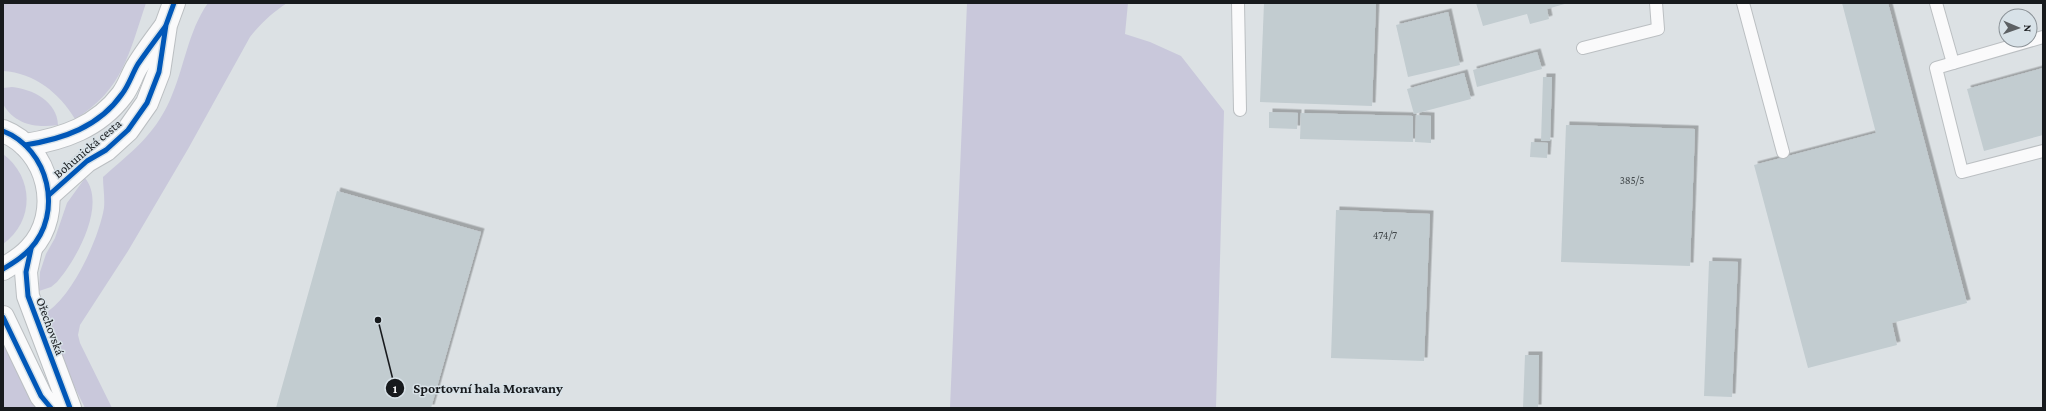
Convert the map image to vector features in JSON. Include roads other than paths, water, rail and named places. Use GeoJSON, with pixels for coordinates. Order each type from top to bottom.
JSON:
{"type":"FeatureCollection","features":[{"type":"Feature","properties":{"kind":"street","name":"Bohunická cesta"},"geometry":{"type":"LineString","coordinates":[[49,195],[86,161],[106,150],[128,130],[147,103],[159,72],[166,25],[174,3]]}},
{"type":"Feature","properties":{"kind":"street","name":"Bohunická cesta"},"geometry":{"type":"LineString","coordinates":[[25,145],[52,140],[72,134],[107,112],[123,94],[137,65],[166,25]]}},
{"type":"Feature","properties":{"kind":"street"},"geometry":{"type":"LineString","coordinates":[[3,131],[25,145],[37,159],[45,176],[49,195],[46,221],[42,233],[31,249],[17,262],[3,269]]}},
{"type":"Feature","properties":{"kind":"street","name":"Ořechovská"},"geometry":{"type":"LineString","coordinates":[[31,249],[26,272],[28,296],[70,408]]}},
{"type":"Feature","properties":{"kind":"street"},"geometry":{"type":"LineString","coordinates":[[3,317],[41,396],[51,408]]}},
{"type":"Feature","properties":{"kind":"lane"},"geometry":{"type":"LineString","coordinates":[[1238,3],[1240,110]]}},
{"type":"Feature","properties":{"kind":"lane"},"geometry":{"type":"LineString","coordinates":[[1583,48],[1658,29],[1656,3]]}},
{"type":"Feature","properties":{"kind":"lane"},"geometry":{"type":"LineString","coordinates":[[1743,3],[1783,152]]}},
{"type":"Feature","properties":{"kind":"lane"},"geometry":{"type":"LineString","coordinates":[[1936,3],[1953,63]]}},
{"type":"Feature","properties":{"kind":"lane"},"geometry":{"type":"LineString","coordinates":[[2043,37],[1936,68],[1962,172],[2043,151]]}},
{"type":"Feature","properties":{"kind":"place","name":"Sportovní hala Moravany"},"geometry":{"type":"Point","coordinates":[378,320]}}]}
